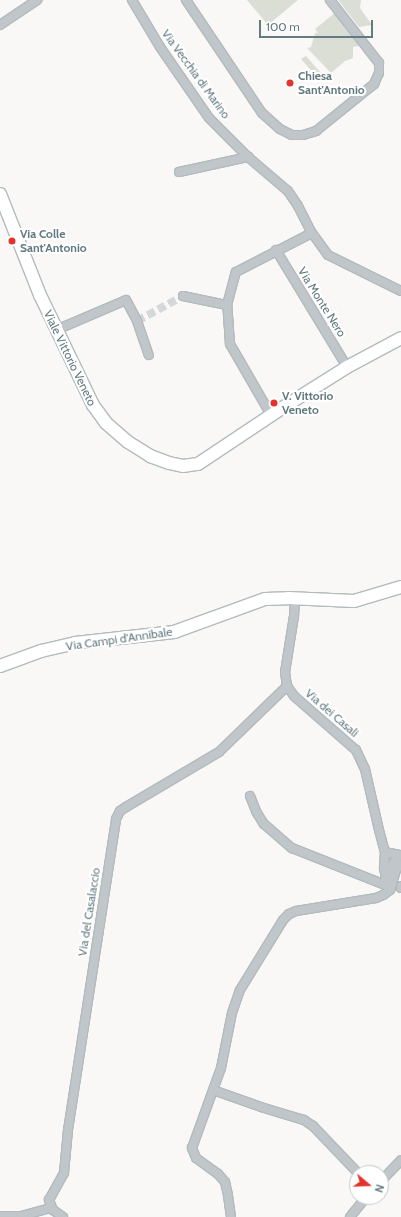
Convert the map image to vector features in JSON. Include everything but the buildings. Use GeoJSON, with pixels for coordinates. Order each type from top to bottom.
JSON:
{"type":"FeatureCollection","features":[{"type":"Feature","properties":{"kind":"main road","name":"Viale Vittorio Veneto"},"geometry":{"type":"LineString","coordinates":[[0,194],[40,295],[86,393],[98,413],[117,434],[150,456],[179,465],[198,464],[271,415],[347,367],[401,338]]}},
{"type":"Feature","properties":{"kind":"main road","name":"Via Campi d'Annibale"},"geometry":{"type":"LineString","coordinates":[[0,666],[41,651],[70,644],[169,633],[190,627],[255,602],[276,598],[354,601],[401,587]]}},
{"type":"Feature","properties":{"kind":"street"},"geometry":{"type":"LineString","coordinates":[[0,25],[37,0]]}},
{"type":"Feature","properties":{"kind":"street","name":"Via Vecchia di Marino"},"geometry":{"type":"LineString","coordinates":[[132,0],[160,47],[209,118],[248,157],[275,179],[291,195],[312,233],[328,255],[401,291]]}},
{"type":"Feature","properties":{"kind":"street"},"geometry":{"type":"LineString","coordinates":[[186,0],[262,113],[280,129],[292,135],[303,135],[316,131],[374,84],[379,73],[379,63],[330,0]]}},
{"type":"Feature","properties":{"kind":"street"},"geometry":{"type":"LineString","coordinates":[[179,172],[248,157]]}},
{"type":"Feature","properties":{"kind":"street"},"geometry":{"type":"LineString","coordinates":[[271,415],[230,344],[227,305],[236,272],[276,250],[312,233]]}},
{"type":"Feature","properties":{"kind":"street","name":"Via Monte Nero"},"geometry":{"type":"LineString","coordinates":[[276,250],[347,367]]}},
{"type":"Feature","properties":{"kind":"street"},"geometry":{"type":"LineString","coordinates":[[183,296],[227,305]]}},
{"type":"Feature","properties":{"kind":"street"},"geometry":{"type":"LineString","coordinates":[[56,330],[126,300],[137,321],[149,355]]}},
{"type":"Feature","properties":{"kind":"street"},"geometry":{"type":"LineString","coordinates":[[287,686],[285,672],[294,616],[295,598]]}},
{"type":"Feature","properties":{"kind":"street","name":"Via dei Casali"},"geometry":{"type":"LineString","coordinates":[[287,686],[294,696],[348,742],[359,754],[368,781],[379,830],[386,852]]}},
{"type":"Feature","properties":{"kind":"street","name":"Via del Casalaccio"},"geometry":{"type":"LineString","coordinates":[[51,1208],[51,1195],[64,1172],[74,1091],[114,825],[117,816],[126,807],[219,752],[287,686]]}},
{"type":"Feature","properties":{"kind":"street"},"geometry":{"type":"LineString","coordinates":[[250,796],[262,821],[292,848],[387,890]]}},
{"type":"Feature","properties":{"kind":"street"},"geometry":{"type":"LineString","coordinates":[[386,852],[400,855],[392,865],[387,890],[384,868],[386,852]]}},
{"type":"Feature","properties":{"kind":"street"},"geometry":{"type":"LineString","coordinates":[[230,1217],[225,1182],[218,1174],[196,1158],[192,1150],[222,1061],[231,1018],[237,998],[284,918],[288,914],[296,911],[376,898],[387,890],[396,870],[401,864]]}},
{"type":"Feature","properties":{"kind":"street"},"geometry":{"type":"LineString","coordinates":[[213,1090],[304,1120],[313,1126],[350,1165]]}},
{"type":"Feature","properties":{"kind":"street"},"geometry":{"type":"LineString","coordinates":[[389,1173],[401,1160]]}},
{"type":"Feature","properties":{"kind":"street"},"geometry":{"type":"LineString","coordinates":[[350,1217],[360,1205]]}},
{"type":"Feature","properties":{"kind":"street"},"geometry":{"type":"LineString","coordinates":[[0,1216],[21,1216],[51,1208],[63,1217]]}},
{"type":"Feature","properties":{"kind":"shaded area"},"geometry":{"type":"Polygon","coordinates":[[[247,0],[298,0],[268,25],[247,0]]]}},
{"type":"Feature","properties":{"kind":"shaded area"},"geometry":{"type":"Polygon","coordinates":[[[338,0],[361,0],[360,8],[372,25],[359,27],[338,0]]]}},
{"type":"Feature","properties":{"kind":"shaded area"},"geometry":{"type":"Polygon","coordinates":[[[337,11],[362,42],[359,46],[353,47],[353,58],[345,61],[331,73],[307,48],[311,47],[315,33],[318,33],[315,29],[337,11]]]}},
{"type":"Feature","properties":{"kind":"shaded area"},"geometry":{"type":"Polygon","coordinates":[[[306,56],[321,73],[317,77],[301,59],[306,56]]]}},
{"type":"Feature","properties":{"kind":"tunnel"},"geometry":{"type":"LineString","coordinates":[[137,321],[183,296]]}},
{"type":"Feature","properties":{"kind":"place","name":"Chiesa Sant'Antonio"},"geometry":{"type":"Point","coordinates":[290,83]}},
{"type":"Feature","properties":{"kind":"place","name":"Via Colle Sant'Antonio"},"geometry":{"type":"Point","coordinates":[12,241]}},
{"type":"Feature","properties":{"kind":"place","name":"V. Vittorio Veneto"},"geometry":{"type":"Point","coordinates":[274,403]}}]}
